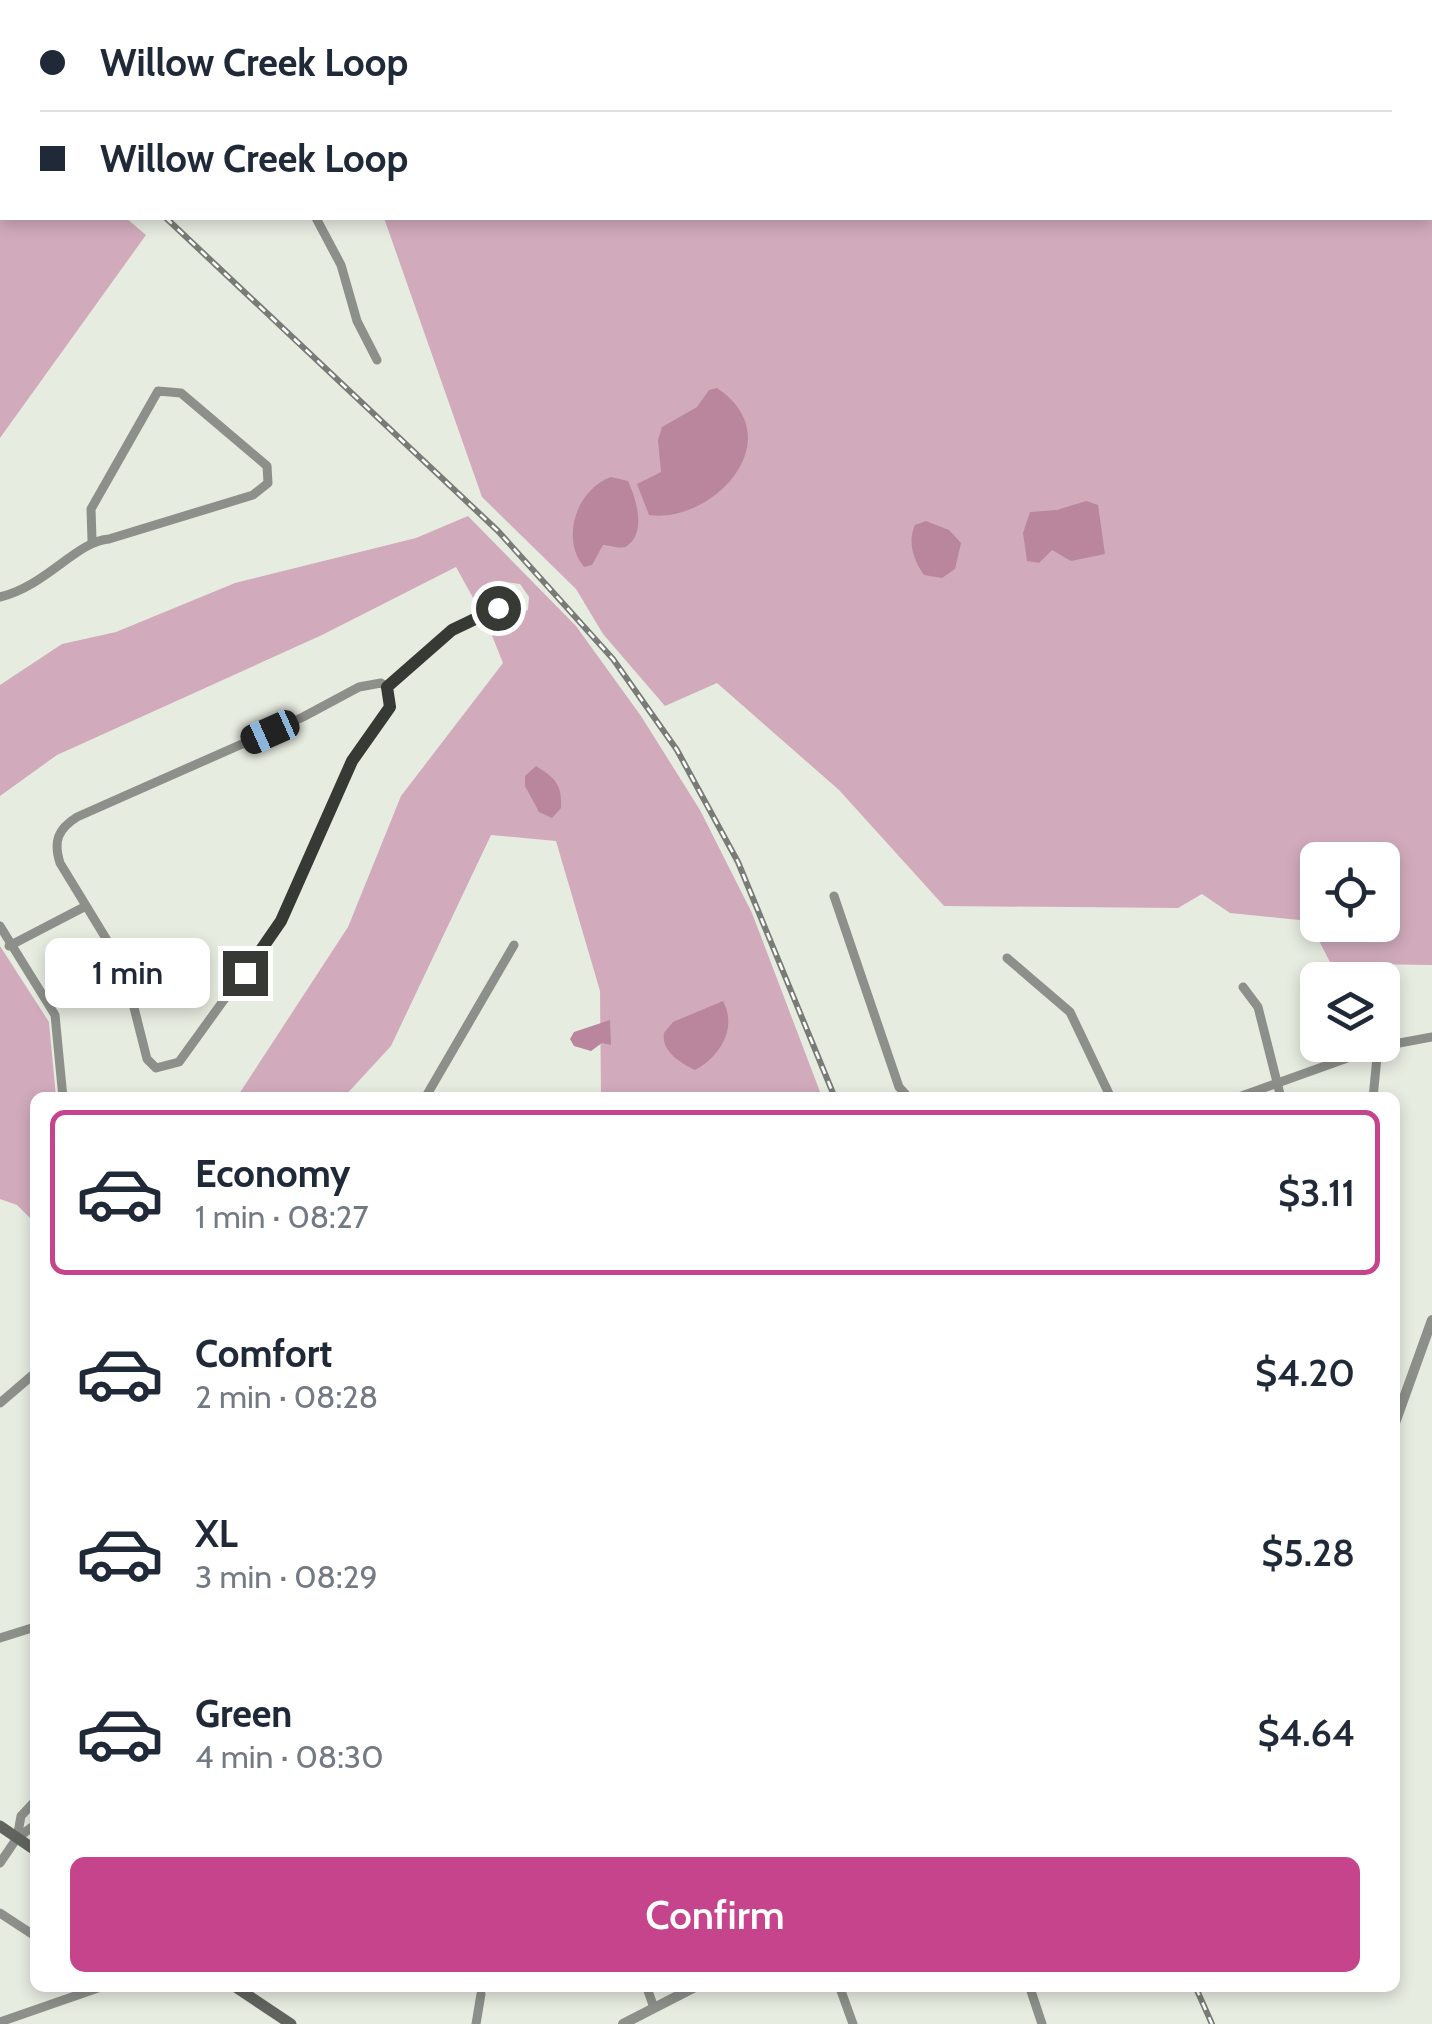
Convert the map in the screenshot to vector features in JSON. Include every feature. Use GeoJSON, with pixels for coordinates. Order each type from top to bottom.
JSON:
{"type":"FeatureCollection","features":[{"type":"Feature","properties":{"kind":"main road"},"geometry":{"type":"LineString","coordinates":[[0,1826],[30,1847]]}},
{"type":"Feature","properties":{"kind":"main road"},"geometry":{"type":"LineString","coordinates":[[243,1992],[291,2024]]}},
{"type":"Feature","properties":{"kind":"street"},"geometry":{"type":"LineString","coordinates":[[317,220],[341,265],[356,321],[376,360]]}},
{"type":"Feature","properties":{"kind":"street"},"geometry":{"type":"LineString","coordinates":[[0,596],[51,575],[92,540],[109,539],[253,495],[268,483],[267,466],[180,393],[158,392],[91,509],[92,540]]}},
{"type":"Feature","properties":{"kind":"street"},"geometry":{"type":"LineString","coordinates":[[387,687],[452,630],[509,598]]}},
{"type":"Feature","properties":{"kind":"street"},"geometry":{"type":"LineString","coordinates":[[381,683],[387,687],[390,707],[352,761],[281,921],[171,1068],[156,1068],[148,1059],[124,968],[86,906],[56,848],[57,839],[70,822],[303,717],[359,686],[381,683]]}},
{"type":"Feature","properties":{"kind":"street"},"geometry":{"type":"LineString","coordinates":[[834,896],[903,1092]]}},
{"type":"Feature","properties":{"kind":"street"},"geometry":{"type":"LineString","coordinates":[[9,946],[86,906]]}},
{"type":"Feature","properties":{"kind":"street"},"geometry":{"type":"LineString","coordinates":[[0,926],[55,1015],[62,1092]]}},
{"type":"Feature","properties":{"kind":"street"},"geometry":{"type":"LineString","coordinates":[[429,1092],[514,945]]}},
{"type":"Feature","properties":{"kind":"street"},"geometry":{"type":"LineString","coordinates":[[1007,958],[1070,1012],[1108,1092]]}},
{"type":"Feature","properties":{"kind":"street"},"geometry":{"type":"LineString","coordinates":[[1243,987],[1258,1007],[1281,1092]]}},
{"type":"Feature","properties":{"kind":"street"},"geometry":{"type":"LineString","coordinates":[[1400,1043],[1432,1037]]}},
{"type":"Feature","properties":{"kind":"street"},"geometry":{"type":"LineString","coordinates":[[1251,1092],[1334,1062]]}},
{"type":"Feature","properties":{"kind":"street"},"geometry":{"type":"LineString","coordinates":[[1374,1092],[1377,1062]]}},
{"type":"Feature","properties":{"kind":"street"},"geometry":{"type":"LineString","coordinates":[[432,1088],[437,1092]]}},
{"type":"Feature","properties":{"kind":"street"},"geometry":{"type":"LineString","coordinates":[[1400,1408],[1432,1320]]}},
{"type":"Feature","properties":{"kind":"street"},"geometry":{"type":"LineString","coordinates":[[0,1403],[30,1377]]}},
{"type":"Feature","properties":{"kind":"street"},"geometry":{"type":"LineString","coordinates":[[0,1638],[30,1628]]}},
{"type":"Feature","properties":{"kind":"street"},"geometry":{"type":"LineString","coordinates":[[17,1838],[21,1816],[30,1806]]}},
{"type":"Feature","properties":{"kind":"street"},"geometry":{"type":"LineString","coordinates":[[0,1863],[17,1838],[30,1829]]}},
{"type":"Feature","properties":{"kind":"street"},"geometry":{"type":"LineString","coordinates":[[0,1913],[30,1933]]}},
{"type":"Feature","properties":{"kind":"street"},"geometry":{"type":"LineString","coordinates":[[0,2022],[86,1992]]}},
{"type":"Feature","properties":{"kind":"street"},"geometry":{"type":"LineString","coordinates":[[649,1992],[654,2005]]}},
{"type":"Feature","properties":{"kind":"street"},"geometry":{"type":"LineString","coordinates":[[623,2024],[684,1992]]}},
{"type":"Feature","properties":{"kind":"street"},"geometry":{"type":"LineString","coordinates":[[841,1992],[853,2024]]}},
{"type":"Feature","properties":{"kind":"street"},"geometry":{"type":"LineString","coordinates":[[1031,1992],[1042,2024]]}},
{"type":"Feature","properties":{"kind":"street"},"geometry":{"type":"LineString","coordinates":[[476,2024],[481,1994]]}},
{"type":"Feature","properties":{"kind":"shaded area"},"geometry":{"type":"Polygon","coordinates":[[[0,220],[128,220],[146,235],[0,438],[0,220]]]}},
{"type":"Feature","properties":{"kind":"shaded area"},"geometry":{"type":"Polygon","coordinates":[[[385,220],[1432,220],[1432,965],[1330,962],[1320,942],[1400,942],[1400,842],[1300,842],[1300,920],[1230,913],[1202,894],[1178,908],[944,906],[839,790],[717,683],[665,706],[603,634],[576,589],[482,497],[385,220]]]}},
{"type":"Feature","properties":{"kind":"shaded area"},"geometry":{"type":"Polygon","coordinates":[[[717,388],[739,408],[747,431],[746,453],[736,474],[719,492],[697,506],[673,514],[649,515],[637,484],[661,472],[658,440],[662,427],[697,407],[709,390],[717,388]]]}},
{"type":"Feature","properties":{"kind":"shaded area"},"geometry":{"type":"Polygon","coordinates":[[[611,477],[628,481],[636,505],[637,532],[625,547],[603,545],[592,565],[584,567],[573,542],[576,516],[589,492],[611,477]]]}},
{"type":"Feature","properties":{"kind":"shaded area"},"geometry":{"type":"Polygon","coordinates":[[[1086,501],[1098,505],[1105,554],[1071,561],[1052,550],[1039,563],[1027,561],[1023,533],[1030,512],[1057,510],[1086,501]]]}},
{"type":"Feature","properties":{"kind":"shaded area"},"geometry":{"type":"Polygon","coordinates":[[[468,516],[576,626],[641,716],[700,810],[752,913],[820,1092],[601,1092],[600,991],[556,841],[491,835],[391,1046],[349,1092],[240,1092],[348,927],[401,796],[503,663],[487,623],[528,610],[529,597],[520,584],[505,582],[477,605],[456,567],[322,635],[57,755],[0,796],[0,685],[62,644],[116,632],[235,583],[416,538],[468,516]]]}},
{"type":"Feature","properties":{"kind":"shaded area"},"geometry":{"type":"Polygon","coordinates":[[[926,521],[949,530],[961,543],[955,569],[942,578],[924,575],[913,551],[915,525],[926,521]]]}},
{"type":"Feature","properties":{"kind":"shaded area"},"geometry":{"type":"Polygon","coordinates":[[[536,766],[559,787],[561,808],[552,818],[539,812],[525,786],[525,776],[536,766]]]}},
{"type":"Feature","properties":{"kind":"shaded area"},"geometry":{"type":"Polygon","coordinates":[[[0,946],[49,1022],[56,1092],[30,1092],[30,1218],[17,1205],[0,1199],[0,946]]]}},
{"type":"Feature","properties":{"kind":"shaded area"},"geometry":{"type":"Polygon","coordinates":[[[723,1001],[728,1022],[724,1041],[712,1058],[695,1070],[669,1051],[664,1033],[673,1022],[723,1001]]]}},
{"type":"Feature","properties":{"kind":"shaded area"},"geometry":{"type":"Polygon","coordinates":[[[610,1020],[611,1045],[602,1043],[591,1051],[574,1046],[570,1039],[574,1032],[610,1020]]]}},
{"type":"Feature","properties":{"kind":"railway"},"geometry":{"type":"LineString","coordinates":[[168,220],[498,531],[613,659],[677,750],[738,862],[833,1092]]}},
{"type":"Feature","properties":{"kind":"railway"},"geometry":{"type":"LineString","coordinates":[[1198,1992],[1212,2024]]}},
{"type":"Feature","properties":{"kind":"route"},"geometry":{"type":"LineString","coordinates":[[245,973],[281,921],[352,761],[390,707],[387,687],[452,630],[498,608]]}}]}
